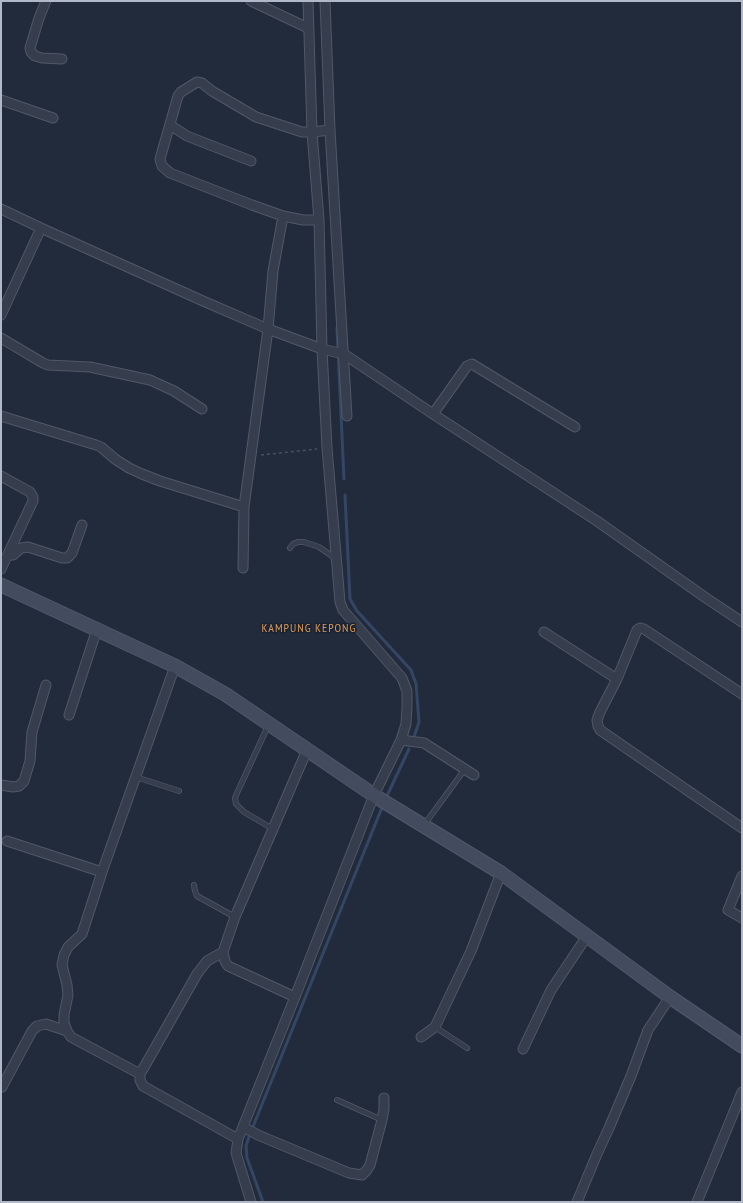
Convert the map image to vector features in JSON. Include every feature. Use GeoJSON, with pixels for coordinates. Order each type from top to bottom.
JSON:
{"type":"FeatureCollection","features":[{"type":"Feature","properties":{"kind":"main road"},"geometry":{"type":"LineString","coordinates":[[1,585],[175,666],[225,694],[376,797],[501,873],[670,997],[742,1046]]}},
{"type":"Feature","properties":{"kind":"street"},"geometry":{"type":"LineString","coordinates":[[46,1],[30,48],[31,52],[35,56],[42,58],[62,59]]}},
{"type":"Feature","properties":{"kind":"street"},"geometry":{"type":"LineString","coordinates":[[251,1],[308,28]]}},
{"type":"Feature","properties":{"kind":"street"},"geometry":{"type":"LineString","coordinates":[[251,1202],[236,1154],[238,1139],[245,1128],[295,997],[376,797],[401,740],[406,724],[407,691],[402,678],[341,606],[327,448],[319,220],[313,132],[308,1]]}},
{"type":"Feature","properties":{"kind":"street"},"geometry":{"type":"LineString","coordinates":[[325,1],[329,130],[347,416]]}},
{"type":"Feature","properties":{"kind":"street"},"geometry":{"type":"LineString","coordinates":[[319,220],[303,220],[283,216],[170,174],[164,170],[160,159],[181,92],[197,82],[202,83],[212,91],[256,117],[291,129],[313,132],[329,130]]}},
{"type":"Feature","properties":{"kind":"street"},"geometry":{"type":"LineString","coordinates":[[1,100],[53,118]]}},
{"type":"Feature","properties":{"kind":"street"},"geometry":{"type":"LineString","coordinates":[[170,125],[187,136],[251,161]]}},
{"type":"Feature","properties":{"kind":"street"},"geometry":{"type":"LineString","coordinates":[[1,209],[268,329],[342,354],[597,521],[742,622]]}},
{"type":"Feature","properties":{"kind":"street"},"geometry":{"type":"LineString","coordinates":[[243,568],[244,507],[268,329],[273,271],[283,216]]}},
{"type":"Feature","properties":{"kind":"street"},"geometry":{"type":"LineString","coordinates":[[1,315],[42,228]]}},
{"type":"Feature","properties":{"kind":"street"},"geometry":{"type":"LineString","coordinates":[[1,338],[48,365],[90,367],[150,380],[174,391],[202,409]]}},
{"type":"Feature","properties":{"kind":"street"},"geometry":{"type":"LineString","coordinates":[[433,414],[467,366],[472,364],[575,427]]}},
{"type":"Feature","properties":{"kind":"street"},"geometry":{"type":"LineString","coordinates":[[1,416],[96,445],[124,465],[142,474],[244,507]]}},
{"type":"Feature","properties":{"kind":"street"},"geometry":{"type":"LineString","coordinates":[[1,476],[30,492],[33,497],[32,505],[1,569]]}},
{"type":"Feature","properties":{"kind":"street"},"geometry":{"type":"LineString","coordinates":[[8,555],[13,555],[21,548],[28,547],[65,558],[72,553],[82,525]]}},
{"type":"Feature","properties":{"kind":"street"},"geometry":{"type":"LineString","coordinates":[[742,694],[642,628],[637,630],[617,679],[598,716],[598,726],[600,730],[742,828]]}},
{"type":"Feature","properties":{"kind":"street"},"geometry":{"type":"LineString","coordinates":[[68,715],[97,629]]}},
{"type":"Feature","properties":{"kind":"street"},"geometry":{"type":"LineString","coordinates":[[544,632],[617,679]]}},
{"type":"Feature","properties":{"kind":"street"},"geometry":{"type":"LineString","coordinates":[[140,1074],[70,1037],[66,1031],[64,1023],[68,995],[62,965],[64,955],[68,947],[82,934],[102,872],[175,666]]}},
{"type":"Feature","properties":{"kind":"street"},"geometry":{"type":"LineString","coordinates":[[1,785],[13,787],[19,786],[24,781],[30,761],[30,741],[32,732],[46,685]]}},
{"type":"Feature","properties":{"kind":"street"},"geometry":{"type":"LineString","coordinates":[[401,740],[424,743],[474,775]]}},
{"type":"Feature","properties":{"kind":"street"},"geometry":{"type":"LineString","coordinates":[[295,997],[228,966],[223,952],[235,917],[307,750]]}},
{"type":"Feature","properties":{"kind":"street"},"geometry":{"type":"LineString","coordinates":[[7,841],[102,872]]}},
{"type":"Feature","properties":{"kind":"street"},"geometry":{"type":"LineString","coordinates":[[421,1037],[435,1027],[471,951],[501,873]]}},
{"type":"Feature","properties":{"kind":"street"},"geometry":{"type":"LineString","coordinates":[[742,876],[728,910],[742,918]]}},
{"type":"Feature","properties":{"kind":"street"},"geometry":{"type":"LineString","coordinates":[[523,1050],[552,990],[587,936]]}},
{"type":"Feature","properties":{"kind":"street"},"geometry":{"type":"LineString","coordinates":[[223,952],[207,962],[197,974],[140,1074],[140,1080],[143,1086],[238,1139]]}},
{"type":"Feature","properties":{"kind":"street"},"geometry":{"type":"LineString","coordinates":[[577,1202],[596,1154],[610,1128],[646,1036],[655,1019],[670,997]]}},
{"type":"Feature","properties":{"kind":"street"},"geometry":{"type":"LineString","coordinates":[[2,1087],[32,1031],[38,1026],[46,1024],[66,1031]]}},
{"type":"Feature","properties":{"kind":"street"},"geometry":{"type":"LineString","coordinates":[[697,1202],[742,1092]]}},
{"type":"Feature","properties":{"kind":"street"},"geometry":{"type":"LineString","coordinates":[[245,1128],[258,1135],[349,1173],[359,1175],[365,1173],[370,1165],[382,1120],[384,1098]]}},
{"type":"Feature","properties":{"kind":"lane"},"geometry":{"type":"LineString","coordinates":[[290,548],[298,542],[304,542],[319,547],[336,559]]}},
{"type":"Feature","properties":{"kind":"lane"},"geometry":{"type":"LineString","coordinates":[[269,724],[237,793],[236,804],[244,812],[273,829]]}},
{"type":"Feature","properties":{"kind":"lane"},"geometry":{"type":"LineString","coordinates":[[423,826],[465,769]]}},
{"type":"Feature","properties":{"kind":"lane"},"geometry":{"type":"LineString","coordinates":[[136,778],[179,791]]}},
{"type":"Feature","properties":{"kind":"lane"},"geometry":{"type":"LineString","coordinates":[[194,885],[197,896],[235,917]]}},
{"type":"Feature","properties":{"kind":"lane"},"geometry":{"type":"LineString","coordinates":[[435,1027],[467,1048]]}},
{"type":"Feature","properties":{"kind":"lane"},"geometry":{"type":"LineString","coordinates":[[337,1100],[382,1120]]}},
{"type":"Feature","properties":{"kind":"path"},"geometry":{"type":"LineString","coordinates":[[250,456],[327,448]]}},
{"type":"Feature","properties":{"kind":"waterway"},"geometry":{"type":"LineString","coordinates":[[337,328],[344,479]]}},
{"type":"Feature","properties":{"kind":"waterway"},"geometry":{"type":"LineString","coordinates":[[345,495],[350,599],[357,611],[411,670],[416,684],[419,722],[413,740]]}},
{"type":"Feature","properties":{"kind":"waterway"},"geometry":{"type":"LineString","coordinates":[[386,798],[409,749]]}},
{"type":"Feature","properties":{"kind":"waterway"},"geometry":{"type":"LineString","coordinates":[[263,1202],[247,1158],[246,1146],[383,805]]}},
{"type":"Feature","properties":{"kind":"district","name":"KAMPUNG KEPONG"},"geometry":{"type":"Point","coordinates":[309,629]}}]}
